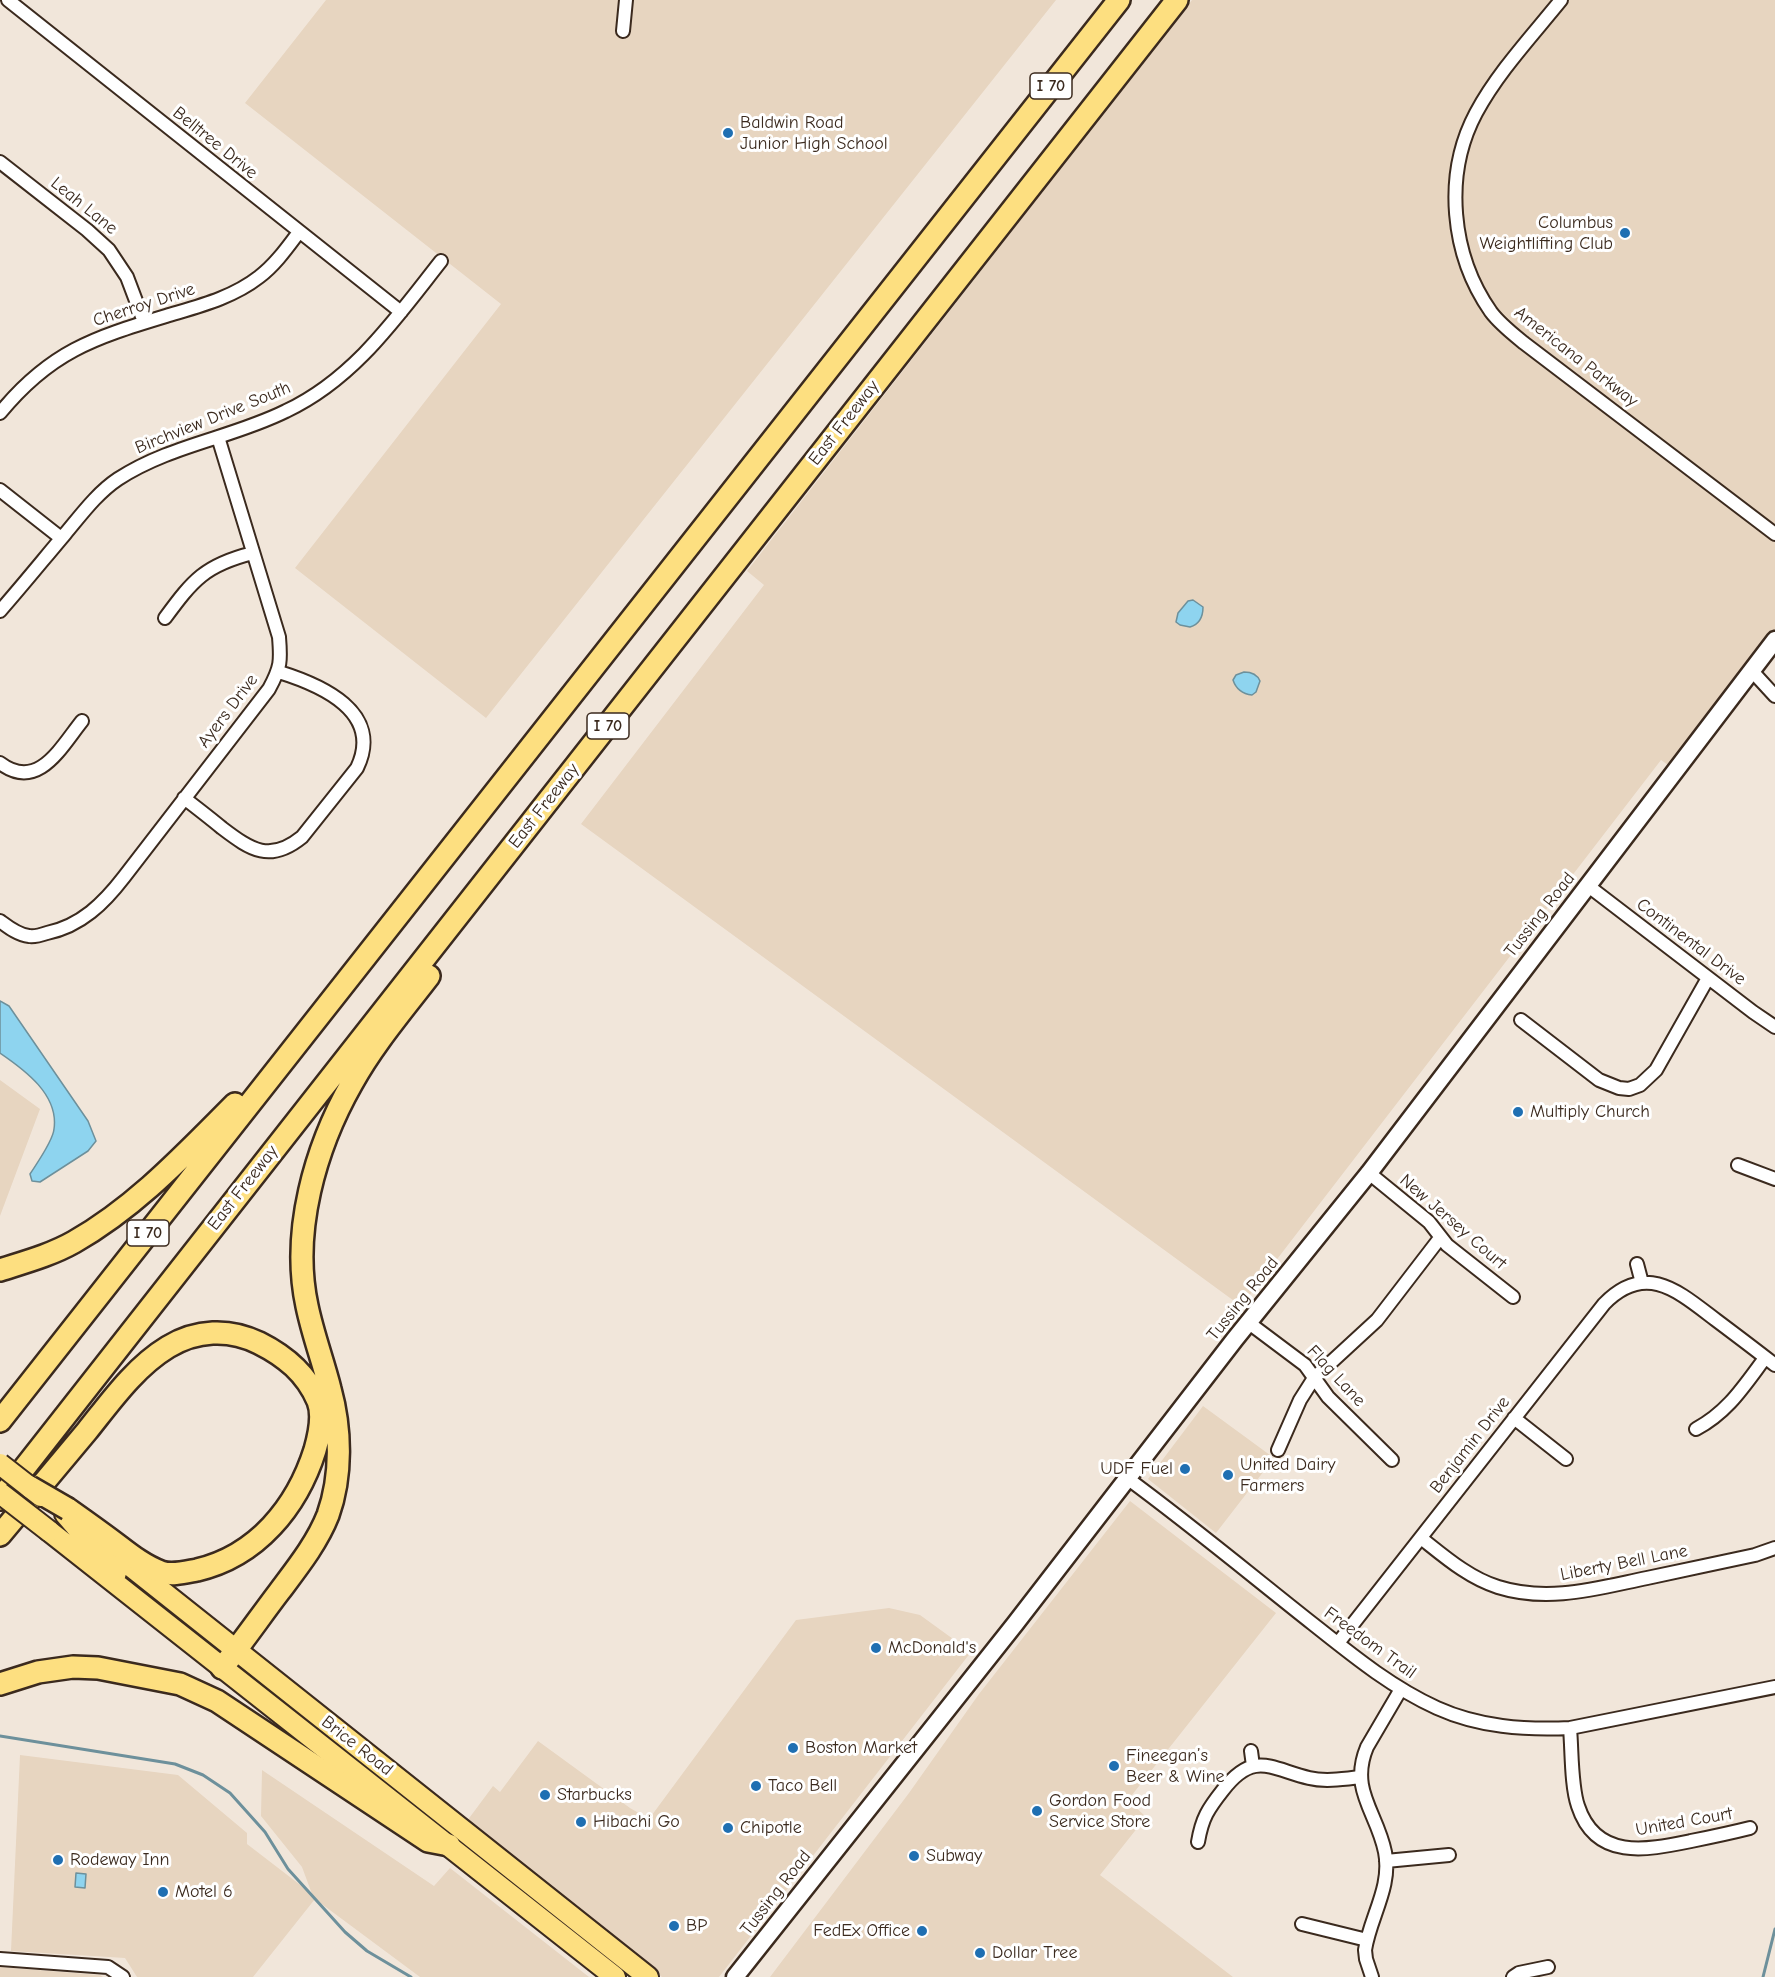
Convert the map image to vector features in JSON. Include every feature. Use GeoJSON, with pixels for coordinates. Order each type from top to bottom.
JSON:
{"type":"FeatureCollection","features":[{"type":"Feature","properties":{"kind":"highway","name":"I 70"},"geometry":{"type":"LineString","coordinates":[[0,1422],[1119,0]]}},
{"type":"Feature","properties":{"kind":"highway","name":"East Freeway"},"geometry":{"type":"LineString","coordinates":[[0,1498],[1177,0]]}},
{"type":"Feature","properties":{"kind":"highway"},"geometry":{"type":"LineString","coordinates":[[222,1668],[300,1565],[328,1515],[335,1486],[338,1462],[336,1422],[331,1390],[313,1336],[306,1303],[303,1268],[304,1230],[309,1197],[332,1122],[352,1082],[376,1046],[585,767],[661,658]]}},
{"type":"Feature","properties":{"kind":"highway"},"geometry":{"type":"LineString","coordinates":[[0,1270],[32,1260],[72,1243],[110,1220],[145,1192],[296,1045]]}},
{"type":"Feature","properties":{"kind":"highway"},"geometry":{"type":"LineString","coordinates":[[0,1535],[134,1374],[150,1359],[169,1346],[185,1339],[208,1332],[232,1333],[251,1339],[280,1354],[302,1373],[319,1403],[320,1424],[317,1443],[304,1481],[293,1500],[279,1520],[264,1535],[226,1560],[207,1568],[184,1573],[163,1573],[144,1564],[66,1512],[30,1488]]}},
{"type":"Feature","properties":{"kind":"highway"},"geometry":{"type":"LineString","coordinates":[[0,1684],[38,1672],[73,1667],[98,1668],[180,1684],[217,1701],[429,1841],[449,1845]]}},
{"type":"Feature","properties":{"kind":"main road","name":"Tussing Road"},"geometry":{"type":"LineString","coordinates":[[735,1977],[1369,1173],[1775,640]]}},
{"type":"Feature","properties":{"kind":"main road"},"geometry":{"type":"LineString","coordinates":[[0,1464],[30,1488]]}},
{"type":"Feature","properties":{"kind":"main road","name":"Brice Road"},"geometry":{"type":"LineString","coordinates":[[0,1493],[615,1977]]}},
{"type":"Feature","properties":{"kind":"main road","name":"Brice Road"},"geometry":{"type":"LineString","coordinates":[[66,1512],[648,1977]]}},
{"type":"Feature","properties":{"kind":"main road","name":"Brice Road"},"geometry":{"type":"LineString","coordinates":[[66,1512],[148,1609]]}},
{"type":"Feature","properties":{"kind":"street","name":"Belltree Drive"},"geometry":{"type":"LineString","coordinates":[[8,0],[400,312]]}},
{"type":"Feature","properties":{"kind":"street"},"geometry":{"type":"LineString","coordinates":[[623,31],[626,0]]}},
{"type":"Feature","properties":{"kind":"street","name":"Americana Parkway"},"geometry":{"type":"LineString","coordinates":[[1561,0],[1485,98],[1467,131],[1459,159],[1455,191],[1457,224],[1469,268],[1482,297],[1493,314],[1524,343],[1775,534]]}},
{"type":"Feature","properties":{"kind":"street","name":"Leah Lane"},"geometry":{"type":"LineString","coordinates":[[0,162],[109,250],[127,277],[144,322]]}},
{"type":"Feature","properties":{"kind":"street","name":"Cherroy Drive"},"geometry":{"type":"LineString","coordinates":[[0,413],[38,373],[54,361],[95,338],[231,294],[260,276],[299,232]]}},
{"type":"Feature","properties":{"kind":"street","name":"Birchview Drive South"},"geometry":{"type":"LineString","coordinates":[[0,610],[93,501],[116,480],[171,452],[248,428],[324,390],[362,358],[441,261]]}},
{"type":"Feature","properties":{"kind":"street","name":"Ayers Drive"},"geometry":{"type":"LineString","coordinates":[[0,921],[20,934],[35,936],[65,927],[93,911],[109,896],[269,689],[279,672],[279,637],[218,437]]}},
{"type":"Feature","properties":{"kind":"street"},"geometry":{"type":"LineString","coordinates":[[0,490],[61,538]]}},
{"type":"Feature","properties":{"kind":"street"},"geometry":{"type":"LineString","coordinates":[[165,618],[197,578],[211,568],[253,553]]}},
{"type":"Feature","properties":{"kind":"street"},"geometry":{"type":"LineString","coordinates":[[1752,671],[1775,696]]}},
{"type":"Feature","properties":{"kind":"street"},"geometry":{"type":"LineString","coordinates":[[184,798],[242,843],[263,851],[277,851],[302,837],[357,768],[364,741],[362,730],[353,712],[321,688],[279,672]]}},
{"type":"Feature","properties":{"kind":"street"},"geometry":{"type":"LineString","coordinates":[[0,763],[6,768],[28,773],[43,767],[81,721]]}},
{"type":"Feature","properties":{"kind":"street","name":"Continental Drive"},"geometry":{"type":"LineString","coordinates":[[1587,885],[1775,1027]]}},
{"type":"Feature","properties":{"kind":"street"},"geometry":{"type":"LineString","coordinates":[[1521,1020],[1599,1080],[1619,1088],[1629,1089],[1640,1085],[1656,1070],[1708,978]]}},
{"type":"Feature","properties":{"kind":"street"},"geometry":{"type":"LineString","coordinates":[[1738,1165],[1775,1179]]}},
{"type":"Feature","properties":{"kind":"street","name":"New Jersey Court"},"geometry":{"type":"LineString","coordinates":[[1369,1173],[1429,1222],[1440,1238],[1513,1297]]}},
{"type":"Feature","properties":{"kind":"street"},"geometry":{"type":"LineString","coordinates":[[1278,1450],[1300,1400],[1314,1378],[1377,1320],[1440,1238]]}},
{"type":"Feature","properties":{"kind":"street"},"geometry":{"type":"LineString","coordinates":[[1637,1264],[1642,1283],[1653,1283],[1675,1290],[1770,1362],[1727,1408],[1712,1421],[1696,1429]]}},
{"type":"Feature","properties":{"kind":"street","name":"Benjamin Drive"},"geometry":{"type":"LineString","coordinates":[[1338,1643],[1604,1304],[1621,1290],[1642,1283]]}},
{"type":"Feature","properties":{"kind":"street","name":"Flag Lane"},"geometry":{"type":"LineString","coordinates":[[1249,1323],[1305,1365],[1328,1397],[1392,1460]]}},
{"type":"Feature","properties":{"kind":"street"},"geometry":{"type":"LineString","coordinates":[[1514,1418],[1566,1459]]}},
{"type":"Feature","properties":{"kind":"street","name":"Freedom Trail"},"geometry":{"type":"LineString","coordinates":[[1127,1478],[1338,1643],[1401,1689],[1437,1708],[1470,1720],[1503,1727],[1536,1730],[1570,1728],[1775,1687]]}},
{"type":"Feature","properties":{"kind":"street","name":"Liberty Bell Lane"},"geometry":{"type":"LineString","coordinates":[[1421,1538],[1449,1560],[1480,1579],[1504,1588],[1540,1595],[1578,1592],[1755,1555],[1775,1548]]}},
{"type":"Feature","properties":{"kind":"street"},"geometry":{"type":"LineString","coordinates":[[1372,1977],[1366,1959],[1367,1940],[1382,1892],[1386,1861],[1360,1777],[1367,1747],[1401,1689]]}},
{"type":"Feature","properties":{"kind":"street","name":"United Court"},"geometry":{"type":"LineString","coordinates":[[1570,1728],[1576,1803],[1589,1827],[1610,1844],[1628,1849],[1655,1849],[1750,1828]]}},
{"type":"Feature","properties":{"kind":"street"},"geometry":{"type":"LineString","coordinates":[[1251,1751],[1253,1766]]}},
{"type":"Feature","properties":{"kind":"street"},"geometry":{"type":"LineString","coordinates":[[1198,1842],[1202,1823],[1211,1806],[1236,1775],[1253,1766],[1272,1766],[1310,1778],[1326,1780],[1360,1777]]}},
{"type":"Feature","properties":{"kind":"street"},"geometry":{"type":"LineString","coordinates":[[1386,1861],[1449,1855]]}},
{"type":"Feature","properties":{"kind":"street"},"geometry":{"type":"LineString","coordinates":[[1302,1924],[1367,1940]]}},
{"type":"Feature","properties":{"kind":"street"},"geometry":{"type":"LineString","coordinates":[[0,1959],[108,1967],[123,1977]]}},
{"type":"Feature","properties":{"kind":"street"},"geometry":{"type":"LineString","coordinates":[[1513,1977],[1519,1973],[1548,1967]]}},
{"type":"Feature","properties":{"kind":"shaded area"},"geometry":{"type":"Polygon","coordinates":[[[326,0],[1056,0],[486,718],[295,568],[501,304],[245,103],[326,0]]]}},
{"type":"Feature","properties":{"kind":"shaded area"},"geometry":{"type":"Polygon","coordinates":[[[1192,0],[1775,0],[1775,631],[1671,767],[1661,760],[1241,1306],[581,824],[764,585],[747,571],[1192,0]]]}},
{"type":"Feature","properties":{"kind":"shaded area"},"geometry":{"type":"Polygon","coordinates":[[[0,1080],[40,1109],[0,1216],[0,1080]]]}},
{"type":"Feature","properties":{"kind":"shaded area"},"geometry":{"type":"Polygon","coordinates":[[[1203,1406],[1274,1458],[1216,1533],[1148,1479],[1203,1406]]]}},
{"type":"Feature","properties":{"kind":"shaded area"},"geometry":{"type":"Polygon","coordinates":[[[1130,1501],[1276,1613],[1128,1800],[1146,1817],[1100,1875],[1233,1977],[770,1977],[909,1793],[979,1694],[1130,1501]]]}},
{"type":"Feature","properties":{"kind":"shaded area"},"geometry":{"type":"Polygon","coordinates":[[[889,1608],[920,1615],[971,1652],[719,1977],[662,1977],[499,1849],[464,1825],[493,1786],[500,1792],[538,1741],[630,1808],[649,1819],[796,1620],[889,1608]]]}},
{"type":"Feature","properties":{"kind":"shaded area"},"geometry":{"type":"Polygon","coordinates":[[[20,1755],[178,1775],[247,1833],[247,1844],[312,1894],[302,1867],[261,1816],[262,1770],[434,1886],[450,1868],[589,1977],[420,1977],[315,1899],[253,1977],[137,1977],[125,1958],[11,1951],[20,1755]]]}},
{"type":"Feature","properties":{"kind":"shaded area"},"geometry":{"type":"Polygon","coordinates":[[[0,1967],[100,1975],[103,1977],[0,1977],[0,1967]]]}},
{"type":"Feature","properties":{"kind":"water"},"geometry":{"type":"Polygon","coordinates":[[[1193,600],[1203,607],[1200,620],[1190,627],[1180,625],[1176,622],[1178,613],[1188,601],[1193,600]]]}},
{"type":"Feature","properties":{"kind":"water"},"geometry":{"type":"Polygon","coordinates":[[[1244,672],[1254,674],[1260,681],[1256,692],[1252,695],[1240,690],[1233,680],[1236,675],[1244,672]]]}},
{"type":"Feature","properties":{"kind":"water"},"geometry":{"type":"Polygon","coordinates":[[[0,1001],[9,1006],[88,1121],[96,1141],[88,1151],[40,1182],[32,1181],[30,1174],[51,1140],[54,1117],[46,1094],[20,1067],[0,1053],[0,1001]]]}},
{"type":"Feature","properties":{"kind":"water"},"geometry":{"type":"Polygon","coordinates":[[[76,1873],[86,1874],[85,1888],[75,1887],[76,1873]]]}},
{"type":"Feature","properties":{"kind":"waterway"},"geometry":{"type":"LineString","coordinates":[[0,1736],[175,1764],[203,1775],[230,1793],[265,1832],[288,1869],[345,1932],[367,1951],[411,1977]]}},
{"type":"Feature","properties":{"kind":"waterway"},"geometry":{"type":"LineString","coordinates":[[1763,1977],[1775,1929]]}},
{"type":"Feature","properties":{"kind":"place","name":"Baldwin Road Junior High School"},"geometry":{"type":"Point","coordinates":[728,133]}},
{"type":"Feature","properties":{"kind":"place","name":"Columbus Weightlifting Club"},"geometry":{"type":"Point","coordinates":[1625,233]}},
{"type":"Feature","properties":{"kind":"place","name":"Multiply Church"},"geometry":{"type":"Point","coordinates":[1518,1112]}},
{"type":"Feature","properties":{"kind":"place","name":"UDF Fuel"},"geometry":{"type":"Point","coordinates":[1185,1469]}},
{"type":"Feature","properties":{"kind":"place","name":"United Dairy Farmers"},"geometry":{"type":"Point","coordinates":[1228,1475]}},
{"type":"Feature","properties":{"kind":"place","name":"McDonald's"},"geometry":{"type":"Point","coordinates":[876,1648]}},
{"type":"Feature","properties":{"kind":"place","name":"Boston Market"},"geometry":{"type":"Point","coordinates":[793,1748]}},
{"type":"Feature","properties":{"kind":"place","name":"Fineegan’s Beer & Wine"},"geometry":{"type":"Point","coordinates":[1114,1766]}},
{"type":"Feature","properties":{"kind":"place","name":"Taco Bell"},"geometry":{"type":"Point","coordinates":[756,1786]}},
{"type":"Feature","properties":{"kind":"place","name":"Starbucks"},"geometry":{"type":"Point","coordinates":[545,1795]}},
{"type":"Feature","properties":{"kind":"place","name":"Gordon Food Service Store"},"geometry":{"type":"Point","coordinates":[1037,1811]}},
{"type":"Feature","properties":{"kind":"place","name":"Hibachi Go"},"geometry":{"type":"Point","coordinates":[581,1822]}},
{"type":"Feature","properties":{"kind":"place","name":"Chipotle"},"geometry":{"type":"Point","coordinates":[728,1828]}},
{"type":"Feature","properties":{"kind":"place","name":"Subway"},"geometry":{"type":"Point","coordinates":[914,1856]}},
{"type":"Feature","properties":{"kind":"place","name":"Rodeway Inn"},"geometry":{"type":"Point","coordinates":[58,1860]}},
{"type":"Feature","properties":{"kind":"place","name":"Motel 6"},"geometry":{"type":"Point","coordinates":[163,1892]}},
{"type":"Feature","properties":{"kind":"place","name":"BP"},"geometry":{"type":"Point","coordinates":[674,1926]}},
{"type":"Feature","properties":{"kind":"place","name":"FedEx Office"},"geometry":{"type":"Point","coordinates":[922,1931]}},
{"type":"Feature","properties":{"kind":"place","name":"Dollar Tree"},"geometry":{"type":"Point","coordinates":[980,1953]}}]}
